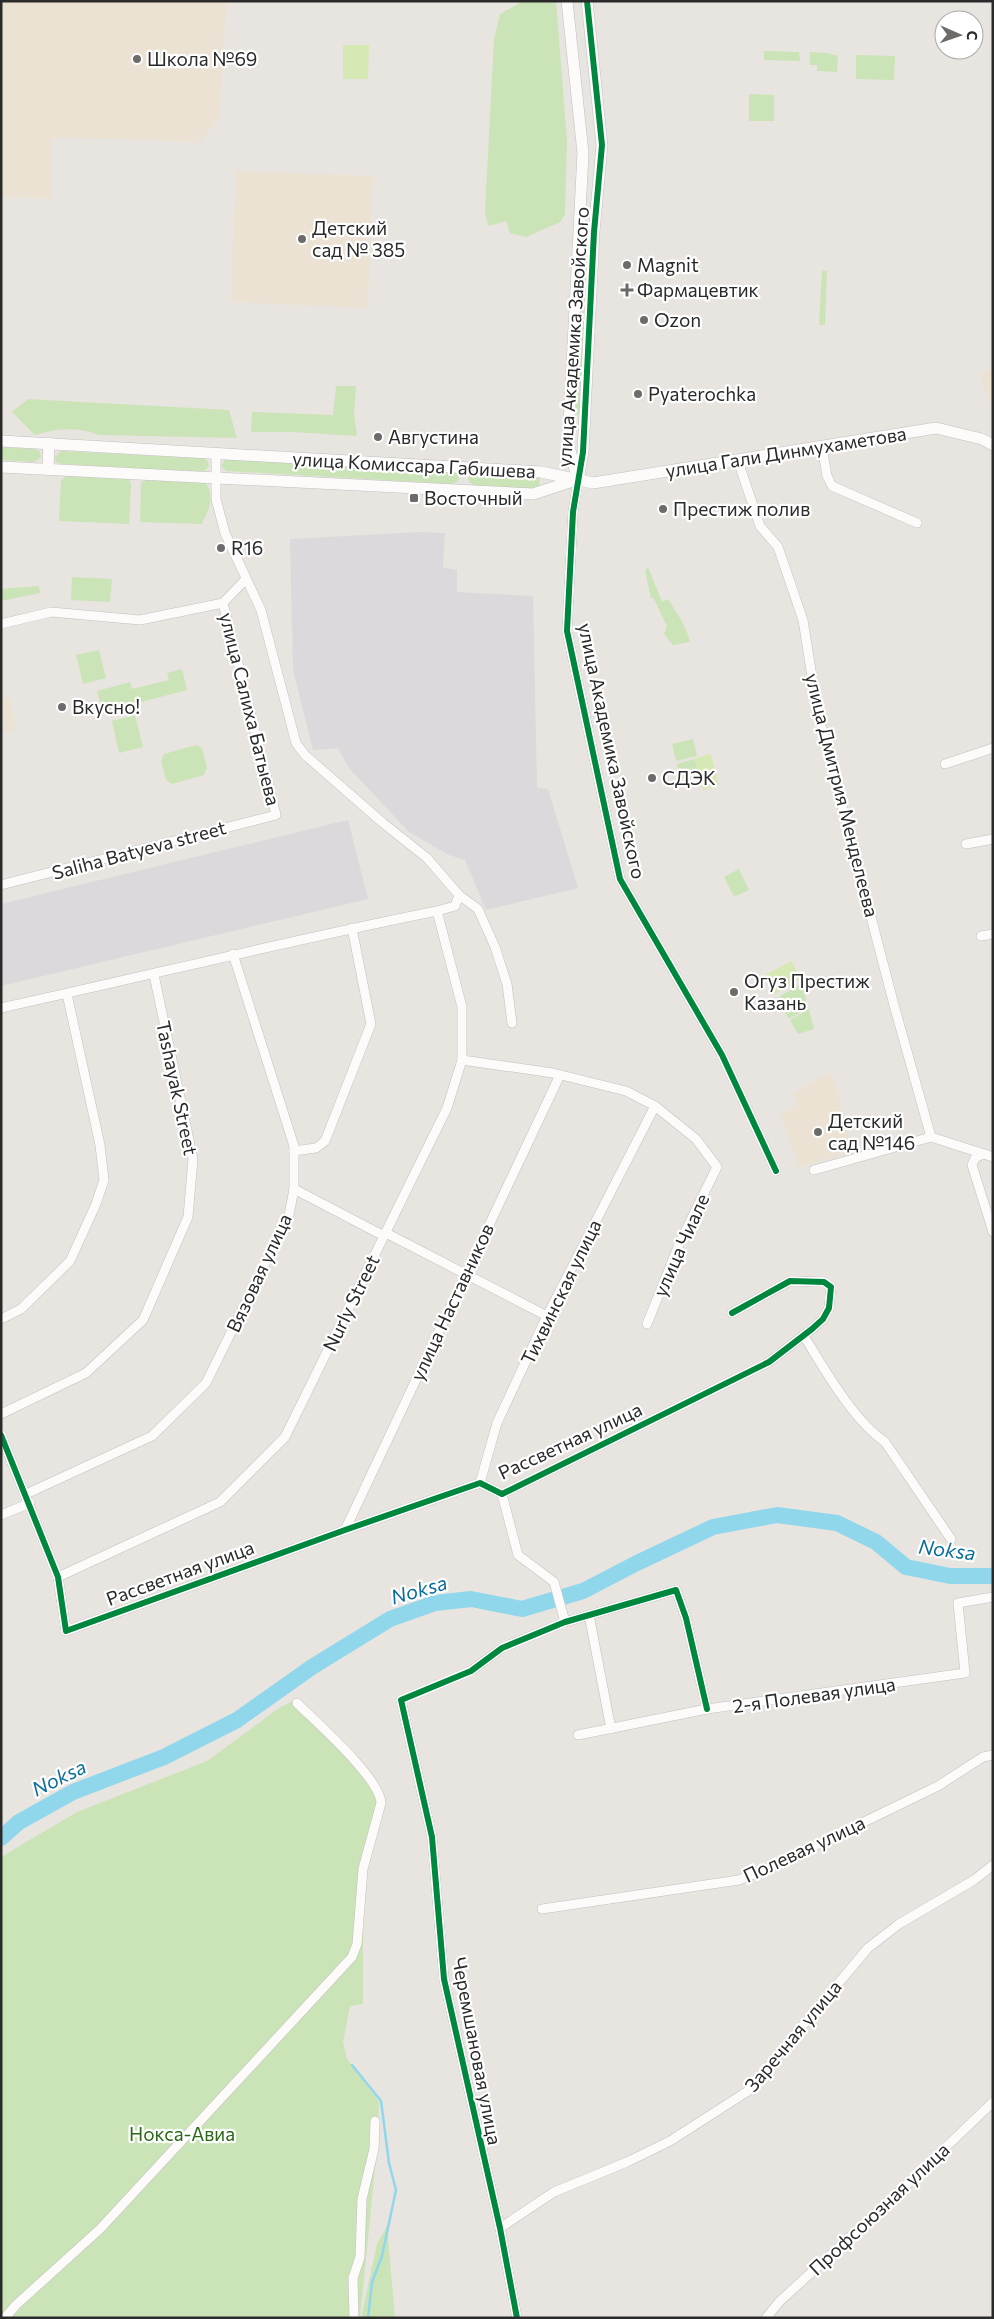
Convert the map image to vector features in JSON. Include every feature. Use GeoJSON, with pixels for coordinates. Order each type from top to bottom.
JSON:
{"type":"FeatureCollection","features":[{"type":"Feature","properties":{"kind":"street","name":"улица Академика Завойского"},"geometry":{"type":"LineString","coordinates":[[567,1],[583,154],[568,443],[578,480]]}},
{"type":"Feature","properties":{"kind":"street","name":"улица Академика Завойского"},"geometry":{"type":"LineString","coordinates":[[587,1],[602,145],[594,248],[583,452],[572,512],[567,631],[620,879],[718,1050],[776,1171]]}},
{"type":"Feature","properties":{"kind":"street"},"geometry":{"type":"LineString","coordinates":[[579,248],[594,248]]}},
{"type":"Feature","properties":{"kind":"street","name":"улица Гали Динмухаметова"},"geometry":{"type":"LineString","coordinates":[[578,480],[593,483],[936,428],[982,439],[993,445]]}},
{"type":"Feature","properties":{"kind":"street","name":"улица Комиссара Габишева"},"geometry":{"type":"LineString","coordinates":[[1,441],[541,472],[578,480]]}},
{"type":"Feature","properties":{"kind":"street"},"geometry":{"type":"LineString","coordinates":[[48,469],[49,444]]}},
{"type":"Feature","properties":{"kind":"street"},"geometry":{"type":"LineString","coordinates":[[822,447],[827,476],[832,486],[917,523]]}},
{"type":"Feature","properties":{"kind":"street"},"geometry":{"type":"LineString","coordinates":[[216,454],[216,499],[225,532],[261,610],[296,743],[300,750],[383,823],[427,858],[459,895],[478,909],[495,947],[507,984],[512,1023]]}},
{"type":"Feature","properties":{"kind":"street","name":"улица Дмитрия Менделеева"},"geometry":{"type":"LineString","coordinates":[[738,460],[760,526],[778,547],[802,620],[818,714],[894,1005],[931,1137]]}},
{"type":"Feature","properties":{"kind":"street","name":"улица Комиссара Габишева"},"geometry":{"type":"LineString","coordinates":[[1,467],[533,494],[578,480]]}},
{"type":"Feature","properties":{"kind":"street"},"geometry":{"type":"LineString","coordinates":[[465,491],[466,468]]}},
{"type":"Feature","properties":{"kind":"street","name":"улица Салиха Батыева"},"geometry":{"type":"LineString","coordinates":[[1,624],[51,612],[140,620],[223,602],[246,578]]}},
{"type":"Feature","properties":{"kind":"street","name":"улица Салиха Батыева"},"geometry":{"type":"LineString","coordinates":[[1,885],[276,815],[223,602]]}},
{"type":"Feature","properties":{"kind":"street"},"geometry":{"type":"LineString","coordinates":[[945,764],[993,748]]}},
{"type":"Feature","properties":{"kind":"street"},"geometry":{"type":"LineString","coordinates":[[966,844],[993,839]]}},
{"type":"Feature","properties":{"kind":"street"},"geometry":{"type":"LineString","coordinates":[[1,1008],[154,975],[233,954],[437,911],[455,906],[459,895]]}},
{"type":"Feature","properties":{"kind":"street","name":"Nurly Street"},"geometry":{"type":"LineString","coordinates":[[58,1577],[220,1502],[285,1437],[447,1108],[462,1060],[462,1007],[437,911]]}},
{"type":"Feature","properties":{"kind":"street"},"geometry":{"type":"LineString","coordinates":[[294,1151],[316,1148],[325,1142],[371,1024],[352,928]]}},
{"type":"Feature","properties":{"kind":"street"},"geometry":{"type":"LineString","coordinates":[[982,936],[993,934]]}},
{"type":"Feature","properties":{"kind":"street","name":"Вязовая улица"},"geometry":{"type":"LineString","coordinates":[[1,1515],[28,1498],[152,1436],[206,1383],[289,1214],[294,1189],[294,1151],[233,954]]}},
{"type":"Feature","properties":{"kind":"street","name":"Tashayak Street"},"geometry":{"type":"LineString","coordinates":[[1,1414],[86,1372],[143,1320],[188,1217],[193,1160],[154,975]]}},
{"type":"Feature","properties":{"kind":"street"},"geometry":{"type":"LineString","coordinates":[[1,1319],[21,1309],[70,1260],[96,1204],[104,1180],[100,1145],[67,994]]}},
{"type":"Feature","properties":{"kind":"street"},"geometry":{"type":"LineString","coordinates":[[462,1060],[560,1075],[626,1091],[655,1106]]}},
{"type":"Feature","properties":{"kind":"street","name":"улица Наставников"},"geometry":{"type":"LineString","coordinates":[[344,1530],[560,1075]]}},
{"type":"Feature","properties":{"kind":"street","name":"улица Чиале"},"geometry":{"type":"LineString","coordinates":[[647,1324],[680,1242],[716,1167],[696,1138],[655,1106]]}},
{"type":"Feature","properties":{"kind":"street","name":"Тихвинская улица"},"geometry":{"type":"LineString","coordinates":[[480,1483],[497,1424],[547,1316],[655,1106]]}},
{"type":"Feature","properties":{"kind":"street"},"geometry":{"type":"LineString","coordinates":[[814,1170],[931,1137],[993,1157]]}},
{"type":"Feature","properties":{"kind":"street"},"geometry":{"type":"LineString","coordinates":[[983,1154],[975,1158],[972,1165],[993,1232]]}},
{"type":"Feature","properties":{"kind":"street"},"geometry":{"type":"LineString","coordinates":[[294,1189],[466,1273],[547,1316]]}},
{"type":"Feature","properties":{"kind":"street","name":"Рассветная улица"},"geometry":{"type":"LineString","coordinates":[[58,1577],[66,1631],[344,1530],[480,1483],[502,1494],[768,1362],[804,1336],[823,1318],[829,1308],[831,1287],[824,1282],[790,1281],[732,1313]]}},
{"type":"Feature","properties":{"kind":"street"},"geometry":{"type":"LineString","coordinates":[[804,1336],[831,1379],[854,1410],[872,1433],[886,1442],[951,1539]]}},
{"type":"Feature","properties":{"kind":"street"},"geometry":{"type":"LineString","coordinates":[[1,1435],[28,1498],[58,1577]]}},
{"type":"Feature","properties":{"kind":"street"},"geometry":{"type":"LineString","coordinates":[[502,1494],[518,1555],[554,1582],[565,1622]]}},
{"type":"Feature","properties":{"kind":"street","name":"2-я Полевая улица"},"geometry":{"type":"LineString","coordinates":[[401,1700],[471,1671],[502,1648],[565,1622],[676,1590],[686,1618],[707,1709],[965,1673],[958,1603],[993,1596]]}},
{"type":"Feature","properties":{"kind":"street"},"geometry":{"type":"LineString","coordinates":[[589,1615],[611,1729]]}},
{"type":"Feature","properties":{"kind":"street","name":"Черемшановая улица"},"geometry":{"type":"LineString","coordinates":[[401,1700],[432,1837],[444,1979],[500,2228],[517,2318]]}},
{"type":"Feature","properties":{"kind":"street"},"geometry":{"type":"LineString","coordinates":[[5,2318],[16,2305],[100,2229],[134,2194],[352,1957],[357,1944],[362,1868],[380,1803],[380,1794],[368,1776],[297,1703]]}},
{"type":"Feature","properties":{"kind":"street"},"geometry":{"type":"LineString","coordinates":[[578,1734],[611,1729],[668,1715],[707,1709]]}},
{"type":"Feature","properties":{"kind":"street","name":"Полевая улица"},"geometry":{"type":"LineString","coordinates":[[542,1909],[739,1880],[771,1867],[938,1786],[983,1757],[993,1755]]}},
{"type":"Feature","properties":{"kind":"street","name":"Заречная улица"},"geometry":{"type":"LineString","coordinates":[[500,2228],[554,2192],[627,2162],[670,2141],[748,2091],[868,1948],[899,1924],[974,1880],[993,1865]]}},
{"type":"Feature","properties":{"kind":"street","name":"Профсоюзная улица"},"geometry":{"type":"LineString","coordinates":[[766,2318],[779,2302],[898,2193],[993,2102]]}},
{"type":"Feature","properties":{"kind":"street"},"geometry":{"type":"LineString","coordinates":[[354,2318],[353,2278],[360,2257],[362,2199],[374,2149],[375,2122]]}},
{"type":"Feature","properties":{"kind":"shaded area","name":"Школа №69"},"geometry":{"type":"Polygon","coordinates":[[[1,1],[227,1],[219,117],[199,143],[131,139],[52,138],[52,199],[1,196],[1,1]]]}},
{"type":"Feature","properties":{"kind":"shaded area","name":"Детский сад № 385"},"geometry":{"type":"Polygon","coordinates":[[[236,171],[373,176],[368,308],[231,302],[236,171]]]}},
{"type":"Feature","properties":{"kind":"shaded area"},"geometry":{"type":"Polygon","coordinates":[[[993,367],[993,413],[980,374],[993,367]]]}},
{"type":"Feature","properties":{"kind":"shaded area"},"geometry":{"type":"Polygon","coordinates":[[[422,532],[445,533],[443,568],[457,570],[457,592],[533,596],[537,787],[548,789],[578,888],[486,910],[465,860],[449,855],[409,832],[349,768],[338,748],[313,750],[293,670],[290,539],[422,532]]]}},
{"type":"Feature","properties":{"kind":"shaded area"},"geometry":{"type":"Polygon","coordinates":[[[9,697],[16,730],[1,734],[1,698],[9,697]]]}},
{"type":"Feature","properties":{"kind":"shaded area"},"geometry":{"type":"Polygon","coordinates":[[[348,820],[368,899],[1,986],[1,904],[348,820]]]}},
{"type":"Feature","properties":{"kind":"shaded area","name":"Детский сад №146"},"geometry":{"type":"Polygon","coordinates":[[[832,1073],[853,1150],[799,1168],[781,1114],[797,1106],[793,1094],[824,1075],[832,1073]]]}},
{"type":"Feature","properties":{"kind":"green space"},"geometry":{"type":"Polygon","coordinates":[[[523,1],[556,1],[567,141],[565,215],[560,222],[526,237],[510,233],[506,221],[488,226],[485,212],[494,39],[500,14],[523,1]]]}},
{"type":"Feature","properties":{"kind":"green space"},"geometry":{"type":"Polygon","coordinates":[[[343,45],[369,45],[368,79],[343,79],[343,45]]]}},
{"type":"Feature","properties":{"kind":"green space"},"geometry":{"type":"Polygon","coordinates":[[[764,51],[799,52],[800,61],[764,60],[764,51]]]}},
{"type":"Feature","properties":{"kind":"green space"},"geometry":{"type":"Polygon","coordinates":[[[810,52],[838,56],[837,72],[817,71],[817,65],[810,65],[810,52]]]}},
{"type":"Feature","properties":{"kind":"green space"},"geometry":{"type":"Polygon","coordinates":[[[856,55],[895,56],[894,80],[856,79],[856,55]]]}},
{"type":"Feature","properties":{"kind":"green space"},"geometry":{"type":"Polygon","coordinates":[[[749,94],[774,95],[774,121],[749,121],[749,94]]]}},
{"type":"Feature","properties":{"kind":"green space"},"geometry":{"type":"Polygon","coordinates":[[[581,254],[588,254],[580,415],[572,414],[581,254]]]}},
{"type":"Feature","properties":{"kind":"green space"},"geometry":{"type":"Polygon","coordinates":[[[822,271],[827,271],[825,325],[819,325],[822,271]]]}},
{"type":"Feature","properties":{"kind":"green space"},"geometry":{"type":"Polygon","coordinates":[[[336,386],[356,386],[354,413],[357,436],[292,432],[251,432],[252,412],[333,415],[336,386]]]}},
{"type":"Feature","properties":{"kind":"green space"},"geometry":{"type":"Polygon","coordinates":[[[28,399],[229,410],[237,438],[99,435],[67,429],[35,435],[12,412],[28,399]]]}},
{"type":"Feature","properties":{"kind":"green space"},"geometry":{"type":"Polygon","coordinates":[[[1,447],[36,449],[40,452],[41,457],[34,462],[1,460],[1,447]]]}},
{"type":"Feature","properties":{"kind":"green space"},"geometry":{"type":"Polygon","coordinates":[[[61,451],[202,458],[207,460],[209,465],[206,470],[201,472],[61,464],[56,462],[55,457],[61,451]]]}},
{"type":"Feature","properties":{"kind":"green space"},"geometry":{"type":"Polygon","coordinates":[[[225,459],[456,472],[459,478],[457,482],[452,484],[226,471],[221,466],[225,459]]]}},
{"type":"Feature","properties":{"kind":"green space"},"geometry":{"type":"Polygon","coordinates":[[[475,473],[540,476],[539,490],[474,486],[468,480],[469,475],[475,473]]]}},
{"type":"Feature","properties":{"kind":"green space"},"geometry":{"type":"Polygon","coordinates":[[[66,476],[129,479],[131,484],[129,524],[59,521],[61,481],[66,476]]]}},
{"type":"Feature","properties":{"kind":"green space"},"geometry":{"type":"Polygon","coordinates":[[[148,479],[205,482],[211,498],[202,524],[140,522],[141,483],[148,479]]]}},
{"type":"Feature","properties":{"kind":"green space"},"geometry":{"type":"Polygon","coordinates":[[[648,567],[662,602],[668,599],[684,625],[690,642],[673,645],[663,633],[667,625],[655,601],[651,598],[645,571],[648,567]]]}},
{"type":"Feature","properties":{"kind":"green space"},"geometry":{"type":"Polygon","coordinates":[[[72,577],[112,579],[110,602],[71,600],[72,577]]]}},
{"type":"Feature","properties":{"kind":"green space"},"geometry":{"type":"Polygon","coordinates":[[[39,586],[40,593],[1,601],[1,589],[39,586]]]}},
{"type":"Feature","properties":{"kind":"green space"},"geometry":{"type":"Polygon","coordinates":[[[99,650],[106,678],[83,684],[76,655],[99,650]]]}},
{"type":"Feature","properties":{"kind":"green space"},"geometry":{"type":"Polygon","coordinates":[[[182,669],[187,690],[103,712],[97,691],[130,682],[132,689],[169,680],[167,673],[182,669]]]}},
{"type":"Feature","properties":{"kind":"green space"},"geometry":{"type":"Polygon","coordinates":[[[135,715],[143,747],[119,753],[112,721],[135,715]]]}},
{"type":"Feature","properties":{"kind":"green space"},"geometry":{"type":"Polygon","coordinates":[[[693,739],[697,756],[676,761],[672,744],[693,739]]]}},
{"type":"Feature","properties":{"kind":"green space"},"geometry":{"type":"Polygon","coordinates":[[[196,745],[202,748],[207,768],[204,775],[172,784],[166,780],[161,761],[164,754],[196,745]]]}},
{"type":"Feature","properties":{"kind":"green space"},"geometry":{"type":"Polygon","coordinates":[[[711,754],[719,786],[703,790],[695,758],[711,754]]]}},
{"type":"Feature","properties":{"kind":"green space"},"geometry":{"type":"Polygon","coordinates":[[[695,759],[699,774],[681,779],[677,764],[695,759]]]}},
{"type":"Feature","properties":{"kind":"green space"},"geometry":{"type":"Polygon","coordinates":[[[739,869],[749,890],[734,897],[724,877],[739,869]]]}},
{"type":"Feature","properties":{"kind":"green space"},"geometry":{"type":"Polygon","coordinates":[[[791,961],[801,978],[774,994],[764,976],[791,961]]]}},
{"type":"Feature","properties":{"kind":"green space"},"geometry":{"type":"Polygon","coordinates":[[[802,983],[808,1008],[789,1019],[777,998],[802,983]]]}},
{"type":"Feature","properties":{"kind":"green space"},"geometry":{"type":"Polygon","coordinates":[[[809,1009],[814,1029],[798,1034],[790,1020],[809,1009]]]}},
{"type":"Feature","properties":{"kind":"green space","name":"Нокса-Авиа"},"geometry":{"type":"Polygon","coordinates":[[[297,1699],[382,1795],[366,1866],[363,1889],[363,2004],[350,2006],[343,2042],[347,2059],[379,2102],[377,2149],[360,2318],[1,2318],[1,1857],[77,1812],[207,1761],[279,1708],[297,1699]]]}},
{"type":"Feature","properties":{"kind":"green space"},"geometry":{"type":"Polygon","coordinates":[[[387,2226],[395,2318],[361,2318],[377,2244],[387,2226]]]}},
{"type":"Feature","properties":{"kind":"waterway","name":"Noksa"},"geometry":{"type":"LineString","coordinates":[[1,1838],[19,1822],[73,1792],[164,1757],[237,1720],[312,1667],[390,1619],[435,1603],[471,1599],[522,1609],[583,1591],[713,1527],[777,1515],[837,1523],[876,1542],[906,1567],[950,1576],[993,1576]]}},
{"type":"Feature","properties":{"kind":"waterway"},"geometry":{"type":"LineString","coordinates":[[352,2065],[381,2101],[389,2163],[396,2190],[382,2256],[372,2282],[368,2318]]}},
{"type":"Feature","properties":{"kind":"cycle path"},"geometry":{"type":"LineString","coordinates":[[587,1],[602,145],[594,232],[583,452],[573,512],[567,631],[620,879],[722,1055],[776,1171]]}},
{"type":"Feature","properties":{"kind":"cycle path"},"geometry":{"type":"LineString","coordinates":[[1,1435],[58,1577],[66,1631],[480,1483],[502,1494],[769,1362],[823,1319],[829,1308],[831,1287],[824,1282],[790,1281],[732,1313]]}},
{"type":"Feature","properties":{"kind":"cycle path"},"geometry":{"type":"LineString","coordinates":[[517,2318],[500,2228],[444,1979],[432,1837],[401,1700],[471,1671],[502,1648],[565,1622],[676,1590],[686,1618],[707,1709]]}},
{"type":"Feature","properties":{"kind":"place","name":"Школа №69"},"geometry":{"type":"Point","coordinates":[137,59]}},
{"type":"Feature","properties":{"kind":"place","name":"Детский сад № 385"},"geometry":{"type":"Point","coordinates":[302,239]}},
{"type":"Feature","properties":{"kind":"place","name":"Magnit"},"geometry":{"type":"Point","coordinates":[627,265]}},
{"type":"Feature","properties":{"kind":"place","name":"Фармацевтик"},"geometry":{"type":"Point","coordinates":[627,290]}},
{"type":"Feature","properties":{"kind":"place","name":"Ozon"},"geometry":{"type":"Point","coordinates":[644,320]}},
{"type":"Feature","properties":{"kind":"place","name":"Pyaterochka"},"geometry":{"type":"Point","coordinates":[638,394]}},
{"type":"Feature","properties":{"kind":"place","name":"Августина"},"geometry":{"type":"Point","coordinates":[378,437]}},
{"type":"Feature","properties":{"kind":"place","name":"Восточный"},"geometry":{"type":"Point","coordinates":[414,498]}},
{"type":"Feature","properties":{"kind":"place","name":"Престиж полив"},"geometry":{"type":"Point","coordinates":[663,509]}},
{"type":"Feature","properties":{"kind":"place","name":"R16"},"geometry":{"type":"Point","coordinates":[221,548]}},
{"type":"Feature","properties":{"kind":"place","name":"Вкусно!"},"geometry":{"type":"Point","coordinates":[62,707]}},
{"type":"Feature","properties":{"kind":"place","name":"СДЭК"},"geometry":{"type":"Point","coordinates":[652,778]}},
{"type":"Feature","properties":{"kind":"place","name":"Огуз Престиж Казань"},"geometry":{"type":"Point","coordinates":[734,992]}},
{"type":"Feature","properties":{"kind":"place","name":"Детский сад №146"},"geometry":{"type":"Point","coordinates":[818,1132]}}]}
